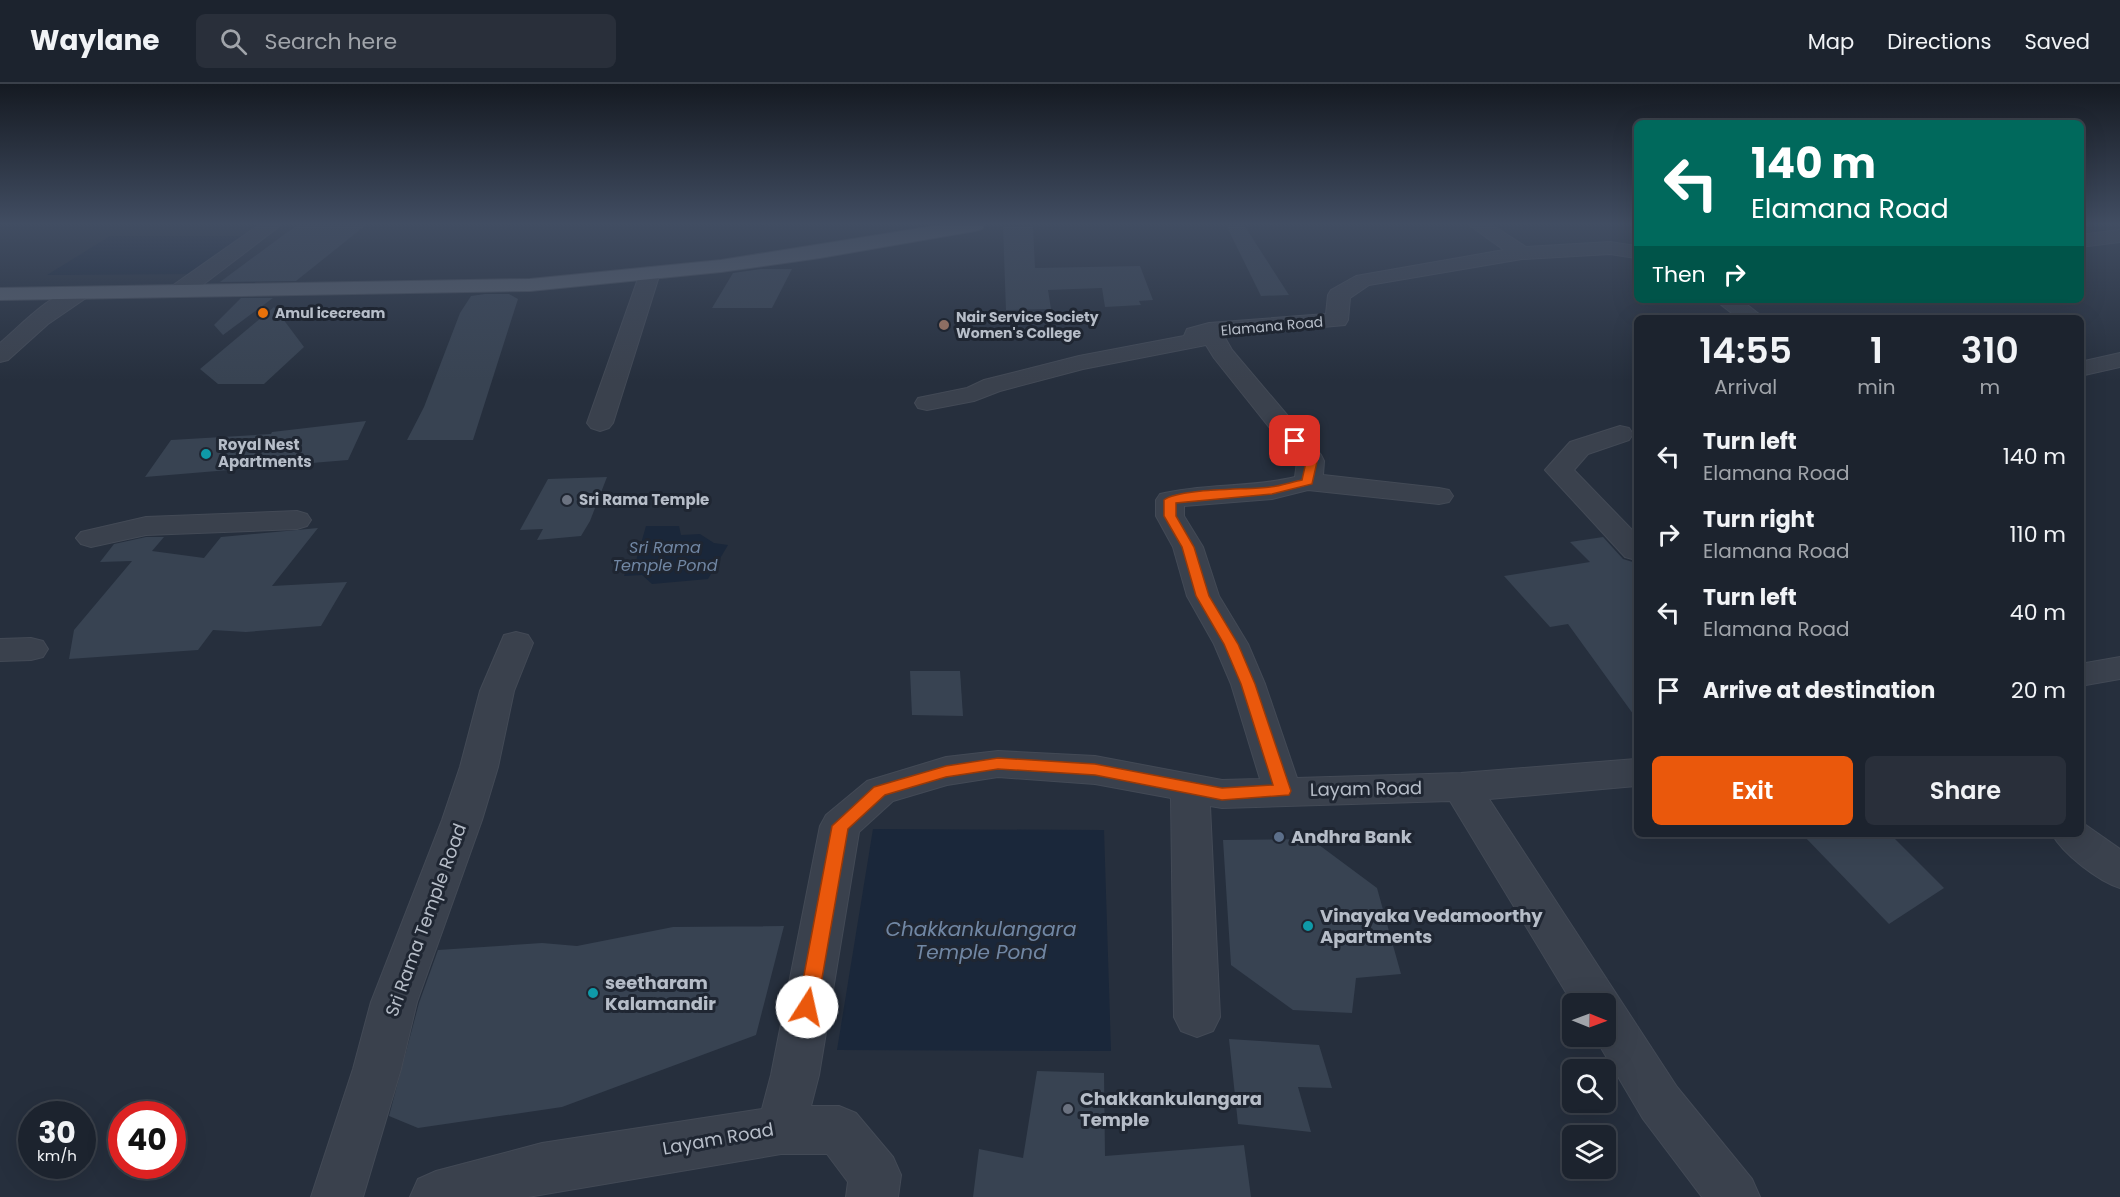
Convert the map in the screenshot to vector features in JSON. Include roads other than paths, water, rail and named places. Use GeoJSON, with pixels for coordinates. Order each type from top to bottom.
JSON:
{"type":"FeatureCollection","features":[{"type":"Feature","properties":{"kind":"main road"},"geometry":{"type":"LineString","coordinates":[[0,294],[518,285],[607,277]]}},
{"type":"Feature","properties":{"kind":"street"},"geometry":{"type":"LineString","coordinates":[[180,291],[200,277]]}},
{"type":"Feature","properties":{"kind":"street"},"geometry":{"type":"LineString","coordinates":[[600,423],[649,277]]}},
{"type":"Feature","properties":{"kind":"street","name":"Elamana Road"},"geometry":{"type":"LineString","coordinates":[[927,403],[974,394],[993,385],[1016,381],[1070,365],[1198,340],[1195,334],[1209,330],[1337,320],[1340,295],[1363,280],[1381,277]]}},
{"type":"Feature","properties":{"kind":"street"},"geometry":{"type":"LineString","coordinates":[[0,355],[40,319],[78,293]]}},
{"type":"Feature","properties":{"kind":"street"},"geometry":{"type":"LineString","coordinates":[[1730,303],[1748,315]]}},
{"type":"Feature","properties":{"kind":"street","name":"Elamana Road"},"geometry":{"type":"LineString","coordinates":[[1209,330],[1222,353],[1311,462],[1308,482]]}},
{"type":"Feature","properties":{"kind":"street"},"geometry":{"type":"LineString","coordinates":[[2084,368],[2120,360]]}},
{"type":"Feature","properties":{"kind":"street"},"geometry":{"type":"LineString","coordinates":[[1620,435],[1578,448],[1559,470],[1634,549]]}},
{"type":"Feature","properties":{"kind":"street"},"geometry":{"type":"LineString","coordinates":[[1283,791],[1248,684],[1231,644],[1203,596],[1188,547],[1170,516],[1170,500],[1199,495],[1272,491],[1308,482],[1438,496]]}},
{"type":"Feature","properties":{"kind":"street"},"geometry":{"type":"LineString","coordinates":[[91,538],[146,526],[297,520]]}},
{"type":"Feature","properties":{"kind":"street","name":"Sri Rama Temple Road"},"geometry":{"type":"LineString","coordinates":[[337,1197],[377,1069],[394,1002],[462,820],[497,692],[516,643]]}},
{"type":"Feature","properties":{"kind":"street"},"geometry":{"type":"LineString","coordinates":[[2084,674],[2120,668]]}},
{"type":"Feature","properties":{"kind":"street","name":"Layam Road"},"geometry":{"type":"LineString","coordinates":[[436,1197],[542,1168],[781,1130],[795,1075],[840,826],[880,791],[946,771],[998,764],[1095,770],[1222,794],[1461,787],[1634,772]]}},
{"type":"Feature","properties":{"kind":"street"},"geometry":{"type":"LineString","coordinates":[[1461,787],[1591,993]]}},
{"type":"Feature","properties":{"kind":"street"},"geometry":{"type":"LineString","coordinates":[[1190,788],[1197,1017]]}},
{"type":"Feature","properties":{"kind":"street"},"geometry":{"type":"LineString","coordinates":[[2076,837],[2120,872]]}},
{"type":"Feature","properties":{"kind":"street"},"geometry":{"type":"LineString","coordinates":[[1616,1032],[1660,1103],[1734,1197]]}},
{"type":"Feature","properties":{"kind":"street"},"geometry":{"type":"LineString","coordinates":[[781,1130],[839,1130],[875,1175],[872,1197]]}},
{"type":"Feature","properties":{"kind":"water","name":"Sri Rama Temple Pond"},"geometry":{"type":"Polygon","coordinates":[[[646,526],[679,526],[681,535],[700,534],[714,543],[728,545],[708,579],[652,584],[642,575],[624,576],[629,561],[636,561],[646,526]]]}},
{"type":"Feature","properties":{"kind":"water","name":"Chakkankulangara Temple Pond"},"geometry":{"type":"Polygon","coordinates":[[[873,829],[1104,830],[1111,1051],[837,1050],[873,829]]]}},
{"type":"Feature","properties":{"kind":"place","name":"Amul icecream"},"geometry":{"type":"Point","coordinates":[263,313]}},
{"type":"Feature","properties":{"kind":"place","name":"Nair Service Society Women's College"},"geometry":{"type":"Point","coordinates":[944,325]}},
{"type":"Feature","properties":{"kind":"place","name":"Royal Nest Apartments"},"geometry":{"type":"Point","coordinates":[206,454]}},
{"type":"Feature","properties":{"kind":"place","name":"Sri Rama Temple"},"geometry":{"type":"Point","coordinates":[567,500]}},
{"type":"Feature","properties":{"kind":"place","name":"Andhra Bank"},"geometry":{"type":"Point","coordinates":[1279,837]}},
{"type":"Feature","properties":{"kind":"place","name":"Vinayaka Vedamoorthy Apartments"},"geometry":{"type":"Point","coordinates":[1308,926]}},
{"type":"Feature","properties":{"kind":"place","name":"seetharam Kalamandir"},"geometry":{"type":"Point","coordinates":[593,993]}},
{"type":"Feature","properties":{"kind":"place","name":"Chakkankulangara Temple"},"geometry":{"type":"Point","coordinates":[1068,1109]}}]}
